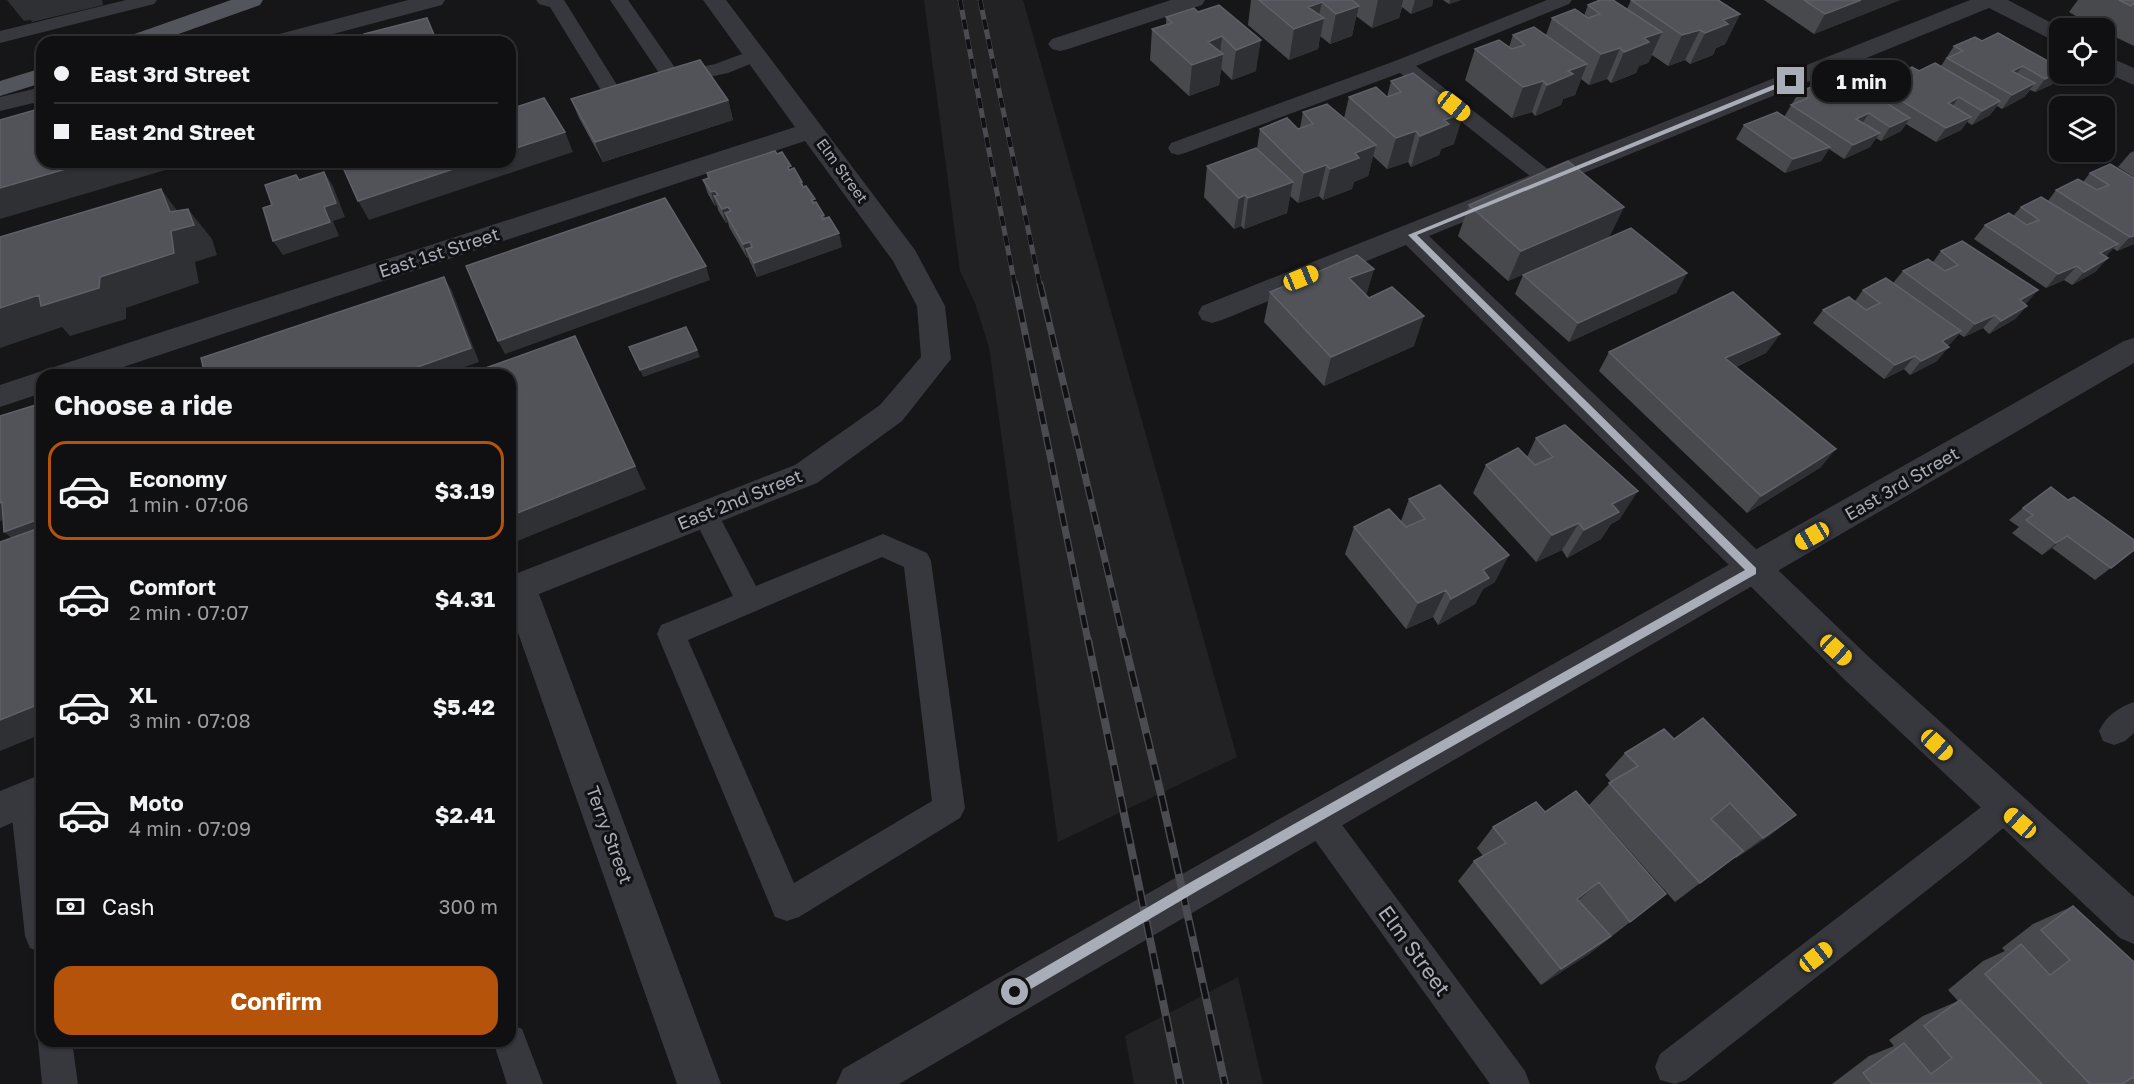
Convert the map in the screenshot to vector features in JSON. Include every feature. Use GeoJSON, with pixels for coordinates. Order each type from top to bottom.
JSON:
{"type":"FeatureCollection","features":[{"type":"Feature","properties":{"kind":"main road"},"geometry":{"type":"LineString","coordinates":[[151,36],[252,0]]}},
{"type":"Feature","properties":{"kind":"main road"},"geometry":{"type":"LineString","coordinates":[[0,89],[36,77]]}},
{"type":"Feature","properties":{"kind":"street"},"geometry":{"type":"LineString","coordinates":[[324,36],[340,34],[435,0]]}},
{"type":"Feature","properties":{"kind":"street","name":"Elm Street"},"geometry":{"type":"LineString","coordinates":[[714,0],[753,56],[812,130],[905,256],[931,306],[936,359]]}},
{"type":"Feature","properties":{"kind":"street"},"geometry":{"type":"LineString","coordinates":[[1060,44],[1194,0]]}},
{"type":"Feature","properties":{"kind":"street"},"geometry":{"type":"LineString","coordinates":[[1212,314],[1991,0],[2049,31]]}},
{"type":"Feature","properties":{"kind":"street"},"geometry":{"type":"LineString","coordinates":[[2115,68],[2134,78]]}},
{"type":"Feature","properties":{"kind":"street"},"geometry":{"type":"LineString","coordinates":[[0,104],[36,95]]}},
{"type":"Feature","properties":{"kind":"street","name":"East 1st Street"},"geometry":{"type":"LineString","coordinates":[[83,369],[812,130]]}},
{"type":"Feature","properties":{"kind":"street"},"geometry":{"type":"LineString","coordinates":[[1412,235],[1752,571],[2004,808],[2134,924]]}},
{"type":"Feature","properties":{"kind":"street","name":"East 3rd Street"},"geometry":{"type":"LineString","coordinates":[[858,1084],[1132,922],[1752,571],[2134,349]]}},
{"type":"Feature","properties":{"kind":"street","name":"East 2nd Street"},"geometry":{"type":"LineString","coordinates":[[516,589],[806,474],[891,413],[936,359]]}},
{"type":"Feature","properties":{"kind":"street"},"geometry":{"type":"LineString","coordinates":[[0,396],[36,384]]}},
{"type":"Feature","properties":{"kind":"street","name":"Terry Street"},"geometry":{"type":"LineString","coordinates":[[516,592],[699,1084]]}},
{"type":"Feature","properties":{"kind":"lane"},"geometry":{"type":"LineString","coordinates":[[0,37],[148,0]]}},
{"type":"Feature","properties":{"kind":"lane"},"geometry":{"type":"LineString","coordinates":[[545,0],[557,3],[612,92],[721,69],[753,56]]}},
{"type":"Feature","properties":{"kind":"lane"},"geometry":{"type":"LineString","coordinates":[[619,0],[673,79]]}},
{"type":"Feature","properties":{"kind":"lane"},"geometry":{"type":"LineString","coordinates":[[1178,148],[1402,65],[1563,0]]}},
{"type":"Feature","properties":{"kind":"lane"},"geometry":{"type":"LineString","coordinates":[[1402,65],[1547,179]]}},
{"type":"Feature","properties":{"kind":"lane"},"geometry":{"type":"LineString","coordinates":[[705,514],[750,601]]}},
{"type":"Feature","properties":{"kind":"lane"},"geometry":{"type":"LineString","coordinates":[[883,545],[917,561],[949,808],[787,905],[671,634],[750,601],[883,545]]}},
{"type":"Feature","properties":{"kind":"lane"},"geometry":{"type":"LineString","coordinates":[[23,800],[36,889]]}},
{"type":"Feature","properties":{"kind":"lane"},"geometry":{"type":"LineString","coordinates":[[1673,1067],[2004,808]]}},
{"type":"Feature","properties":{"kind":"lane","name":"Elm Street"},"geometry":{"type":"LineString","coordinates":[[1317,817],[1512,1084]]}},
{"type":"Feature","properties":{"kind":"lane"},"geometry":{"type":"LineString","coordinates":[[56,1047],[60,1084]]}},
{"type":"Feature","properties":{"kind":"lane"},"geometry":{"type":"LineString","coordinates":[[512,1047],[525,1084]]}},
{"type":"Feature","properties":{"kind":"shaded area"},"geometry":{"type":"Polygon","coordinates":[[[924,0],[1023,0],[1237,757],[1058,842],[989,347],[975,303],[960,271],[924,0]]]}},
{"type":"Feature","properties":{"kind":"shaded area"},"geometry":{"type":"Polygon","coordinates":[[[1238,977],[1263,1084],[1134,1084],[1125,1036],[1238,977]]]}},
{"type":"Feature","properties":{"kind":"building"},"geometry":{"type":"Polygon","coordinates":[[[1259,0],[1352,0],[1359,6],[1336,14],[1322,2],[1308,7],[1324,18],[1294,29],[1259,0]]]}},
{"type":"Feature","properties":{"kind":"building"},"geometry":{"type":"Polygon","coordinates":[[[1600,0],[1613,0],[1662,32],[1644,38],[1649,42],[1624,52],[1620,48],[1601,54],[1552,18],[1575,9],[1588,18],[1600,14],[1588,5],[1600,0]]]}},
{"type":"Feature","properties":{"kind":"building"},"geometry":{"type":"Polygon","coordinates":[[[1631,0],[1718,0],[1740,14],[1723,20],[1728,24],[1705,33],[1700,30],[1682,35],[1631,0]]]}},
{"type":"Feature","properties":{"kind":"building"},"geometry":{"type":"Polygon","coordinates":[[[1804,0],[1861,0],[1825,14],[1804,0]]]}},
{"type":"Feature","properties":{"kind":"building"},"geometry":{"type":"Polygon","coordinates":[[[2119,0],[2134,0],[2134,4],[2131,6],[2119,0]]]}},
{"type":"Feature","properties":{"kind":"building"},"geometry":{"type":"Polygon","coordinates":[[[1219,5],[1261,40],[1236,50],[1222,36],[1208,42],[1223,54],[1192,65],[1152,29],[1172,23],[1166,17],[1194,8],[1198,12],[1219,5]]]}},
{"type":"Feature","properties":{"kind":"building"},"geometry":{"type":"Polygon","coordinates":[[[427,18],[434,36],[365,36],[364,34],[427,18]]]}},
{"type":"Feature","properties":{"kind":"building"},"geometry":{"type":"Polygon","coordinates":[[[1534,27],[1587,64],[1568,71],[1573,74],[1547,85],[1543,81],[1523,87],[1475,49],[1499,40],[1512,49],[1525,45],[1513,35],[1534,27]]]}},
{"type":"Feature","properties":{"kind":"building"},"geometry":{"type":"Polygon","coordinates":[[[1998,33],[2049,62],[2049,77],[2045,79],[2023,66],[2012,71],[2035,83],[2012,95],[1947,58],[1963,51],[1954,46],[1975,37],[1982,41],[1998,33]]]}},
{"type":"Feature","properties":{"kind":"building"},"geometry":{"type":"Polygon","coordinates":[[[700,60],[728,100],[595,142],[571,99],[700,60]]]}},
{"type":"Feature","properties":{"kind":"building"},"geometry":{"type":"Polygon","coordinates":[[[1935,63],[2000,101],[1982,111],[1959,97],[1948,103],[1971,117],[1946,128],[1882,89],[1899,83],[1889,77],[1912,67],[1919,71],[1935,63]]]}},
{"type":"Feature","properties":{"kind":"building"},"geometry":{"type":"Polygon","coordinates":[[[1413,73],[1464,113],[1444,120],[1449,124],[1420,136],[1416,131],[1396,138],[1349,97],[1376,87],[1387,97],[1401,92],[1391,81],[1413,73]]]}},
{"type":"Feature","properties":{"kind":"building"},"geometry":{"type":"Polygon","coordinates":[[[1847,78],[1910,118],[1890,127],[1869,113],[1856,119],[1880,133],[1853,145],[1791,105],[1808,98],[1799,92],[1823,82],[1830,86],[1847,78]]]}},
{"type":"Feature","properties":{"kind":"building"},"geometry":{"type":"Polygon","coordinates":[[[544,98],[565,132],[516,148],[516,107],[544,98]]]}},
{"type":"Feature","properties":{"kind":"building"},"geometry":{"type":"Polygon","coordinates":[[[1327,104],[1376,145],[1355,153],[1359,158],[1330,169],[1326,165],[1304,173],[1260,129],[1287,118],[1298,129],[1313,124],[1303,112],[1327,104]]]}},
{"type":"Feature","properties":{"kind":"building"},"geometry":{"type":"Polygon","coordinates":[[[36,110],[36,168],[69,168],[0,188],[0,120],[36,110]]]}},
{"type":"Feature","properties":{"kind":"building"},"geometry":{"type":"Polygon","coordinates":[[[1777,112],[1830,147],[1793,159],[1744,125],[1777,112]]]}},
{"type":"Feature","properties":{"kind":"building"},"geometry":{"type":"Polygon","coordinates":[[[1256,148],[1293,182],[1248,198],[1245,195],[1239,198],[1207,166],[1256,148]]]}},
{"type":"Feature","properties":{"kind":"building"},"geometry":{"type":"Polygon","coordinates":[[[775,151],[777,154],[782,152],[791,166],[788,167],[789,170],[794,168],[803,187],[806,186],[815,199],[811,200],[813,203],[816,202],[824,215],[821,216],[823,219],[829,217],[839,233],[754,263],[746,249],[752,247],[750,242],[743,244],[725,213],[731,211],[728,207],[722,209],[714,196],[718,195],[715,191],[711,192],[703,180],[709,178],[707,173],[775,151]]]}},
{"type":"Feature","properties":{"kind":"building"},"geometry":{"type":"Polygon","coordinates":[[[1568,161],[1624,207],[1521,251],[1469,205],[1568,161]]]}},
{"type":"Feature","properties":{"kind":"building"},"geometry":{"type":"Polygon","coordinates":[[[2110,164],[2134,178],[2134,236],[2130,237],[2056,190],[2078,179],[2097,190],[2109,185],[2090,173],[2110,164]]]}},
{"type":"Feature","properties":{"kind":"building"},"geometry":{"type":"Polygon","coordinates":[[[343,168],[456,168],[358,201],[343,168]]]}},
{"type":"Feature","properties":{"kind":"building"},"geometry":{"type":"Polygon","coordinates":[[[324,172],[336,203],[324,207],[330,222],[273,241],[263,208],[272,205],[265,185],[296,175],[299,180],[324,172]]]}},
{"type":"Feature","properties":{"kind":"building"},"geometry":{"type":"Polygon","coordinates":[[[161,189],[170,212],[188,209],[194,225],[171,231],[174,253],[100,277],[99,288],[41,306],[39,295],[0,308],[0,237],[161,189]]]}},
{"type":"Feature","properties":{"kind":"building"},"geometry":{"type":"Polygon","coordinates":[[[2041,197],[2118,244],[2100,253],[2108,258],[2084,272],[2077,266],[2058,274],[1985,225],[2009,213],[2027,225],[2039,220],[2021,207],[2041,197]]]}},
{"type":"Feature","properties":{"kind":"building"},"geometry":{"type":"Polygon","coordinates":[[[665,198],[706,266],[498,341],[466,266],[665,198]]]}},
{"type":"Feature","properties":{"kind":"building"},"geometry":{"type":"Polygon","coordinates":[[[1631,228],[1687,273],[1578,323],[1523,275],[1631,228]]]}},
{"type":"Feature","properties":{"kind":"building"},"geometry":{"type":"Polygon","coordinates":[[[1962,241],[2038,290],[2020,300],[2027,306],[2001,321],[1995,315],[1975,324],[1903,271],[1928,259],[1945,271],[1958,265],[1941,251],[1962,241]]]}},
{"type":"Feature","properties":{"kind":"building"},"geometry":{"type":"Polygon","coordinates":[[[1357,255],[1374,269],[1349,278],[1369,298],[1392,287],[1424,316],[1331,357],[1270,292],[1357,255]]]}},
{"type":"Feature","properties":{"kind":"building"},"geometry":{"type":"Polygon","coordinates":[[[444,277],[471,348],[412,369],[204,369],[201,358],[444,277]]]}},
{"type":"Feature","properties":{"kind":"building"},"geometry":{"type":"Polygon","coordinates":[[[1886,278],[1961,331],[1942,341],[1949,347],[1921,361],[1915,356],[1895,365],[1823,310],[1849,297],[1866,310],[1880,303],[1863,290],[1886,278]]]}},
{"type":"Feature","properties":{"kind":"building"},"geometry":{"type":"Polygon","coordinates":[[[1733,292],[1780,334],[1725,358],[1836,449],[1761,496],[1609,352],[1733,292]]]}},
{"type":"Feature","properties":{"kind":"building"},"geometry":{"type":"Polygon","coordinates":[[[686,327],[697,350],[640,370],[629,347],[686,327]]]}},
{"type":"Feature","properties":{"kind":"building"},"geometry":{"type":"Polygon","coordinates":[[[575,336],[635,466],[516,514],[516,369],[483,369],[575,336]]]}},
{"type":"Feature","properties":{"kind":"building"},"geometry":{"type":"Polygon","coordinates":[[[36,405],[36,520],[4,532],[2,502],[0,503],[0,416],[36,405]]]}},
{"type":"Feature","properties":{"kind":"building"},"geometry":{"type":"Polygon","coordinates":[[[1565,425],[1638,491],[1612,504],[1619,512],[1584,530],[1579,523],[1552,535],[1486,465],[1518,448],[1535,465],[1553,457],[1536,438],[1565,425]]]}},
{"type":"Feature","properties":{"kind":"building"},"geometry":{"type":"Polygon","coordinates":[[[1440,485],[1509,555],[1483,570],[1489,578],[1451,599],[1446,590],[1418,603],[1354,527],[1389,509],[1406,527],[1425,519],[1409,499],[1440,485]]]}},
{"type":"Feature","properties":{"kind":"building"},"geometry":{"type":"Polygon","coordinates":[[[2051,487],[2068,500],[2074,497],[2134,540],[2134,550],[2111,568],[2067,536],[2056,543],[2026,520],[2033,515],[2023,508],[2051,487]]]}},
{"type":"Feature","properties":{"kind":"building"},"geometry":{"type":"Polygon","coordinates":[[[36,529],[36,705],[0,720],[0,542],[36,529]]]}},
{"type":"Feature","properties":{"kind":"building"},"geometry":{"type":"Polygon","coordinates":[[[1703,718],[1796,815],[1763,838],[1730,803],[1711,819],[1743,851],[1700,883],[1609,783],[1638,766],[1625,753],[1664,729],[1674,739],[1703,718]]]}},
{"type":"Feature","properties":{"kind":"building"},"geometry":{"type":"Polygon","coordinates":[[[1576,791],[1666,894],[1630,922],[1599,882],[1577,899],[1611,936],[1561,969],[1474,861],[1506,843],[1493,827],[1536,802],[1545,812],[1576,791]]]}},
{"type":"Feature","properties":{"kind":"building"},"geometry":{"type":"Polygon","coordinates":[[[2073,906],[2134,962],[2134,1078],[2122,1084],[2090,1084],[1985,974],[2021,944],[2050,975],[2070,960],[2041,930],[2073,906]]]}},
{"type":"Feature","properties":{"kind":"building"},"geometry":{"type":"Polygon","coordinates":[[[1960,1000],[2042,1084],[1872,1084],[1863,1073],[1904,1043],[1931,1074],[1952,1058],[1924,1026],[1960,1000]]]}},
{"type":"Feature","properties":{"kind":"railway"},"geometry":{"type":"LineString","coordinates":[[960,0],[1015,286]]}},
{"type":"Feature","properties":{"kind":"railway"},"geometry":{"type":"LineString","coordinates":[[980,0],[1040,286]]}},
{"type":"Feature","properties":{"kind":"railway"},"geometry":{"type":"LineString","coordinates":[[1015,284],[1088,641]]}},
{"type":"Feature","properties":{"kind":"railway"},"geometry":{"type":"LineString","coordinates":[[1040,284],[1124,641]]}},
{"type":"Feature","properties":{"kind":"railway"},"geometry":{"type":"LineString","coordinates":[[1088,640],[1180,1084]]}},
{"type":"Feature","properties":{"kind":"railway"},"geometry":{"type":"LineString","coordinates":[[1124,640],[1163,803],[1225,1084]]}},
{"type":"Feature","properties":{"kind":"route"},"geometry":{"type":"LineString","coordinates":[[1015,992],[1195,886],[1752,571],[1412,235],[1791,81]]}}]}
